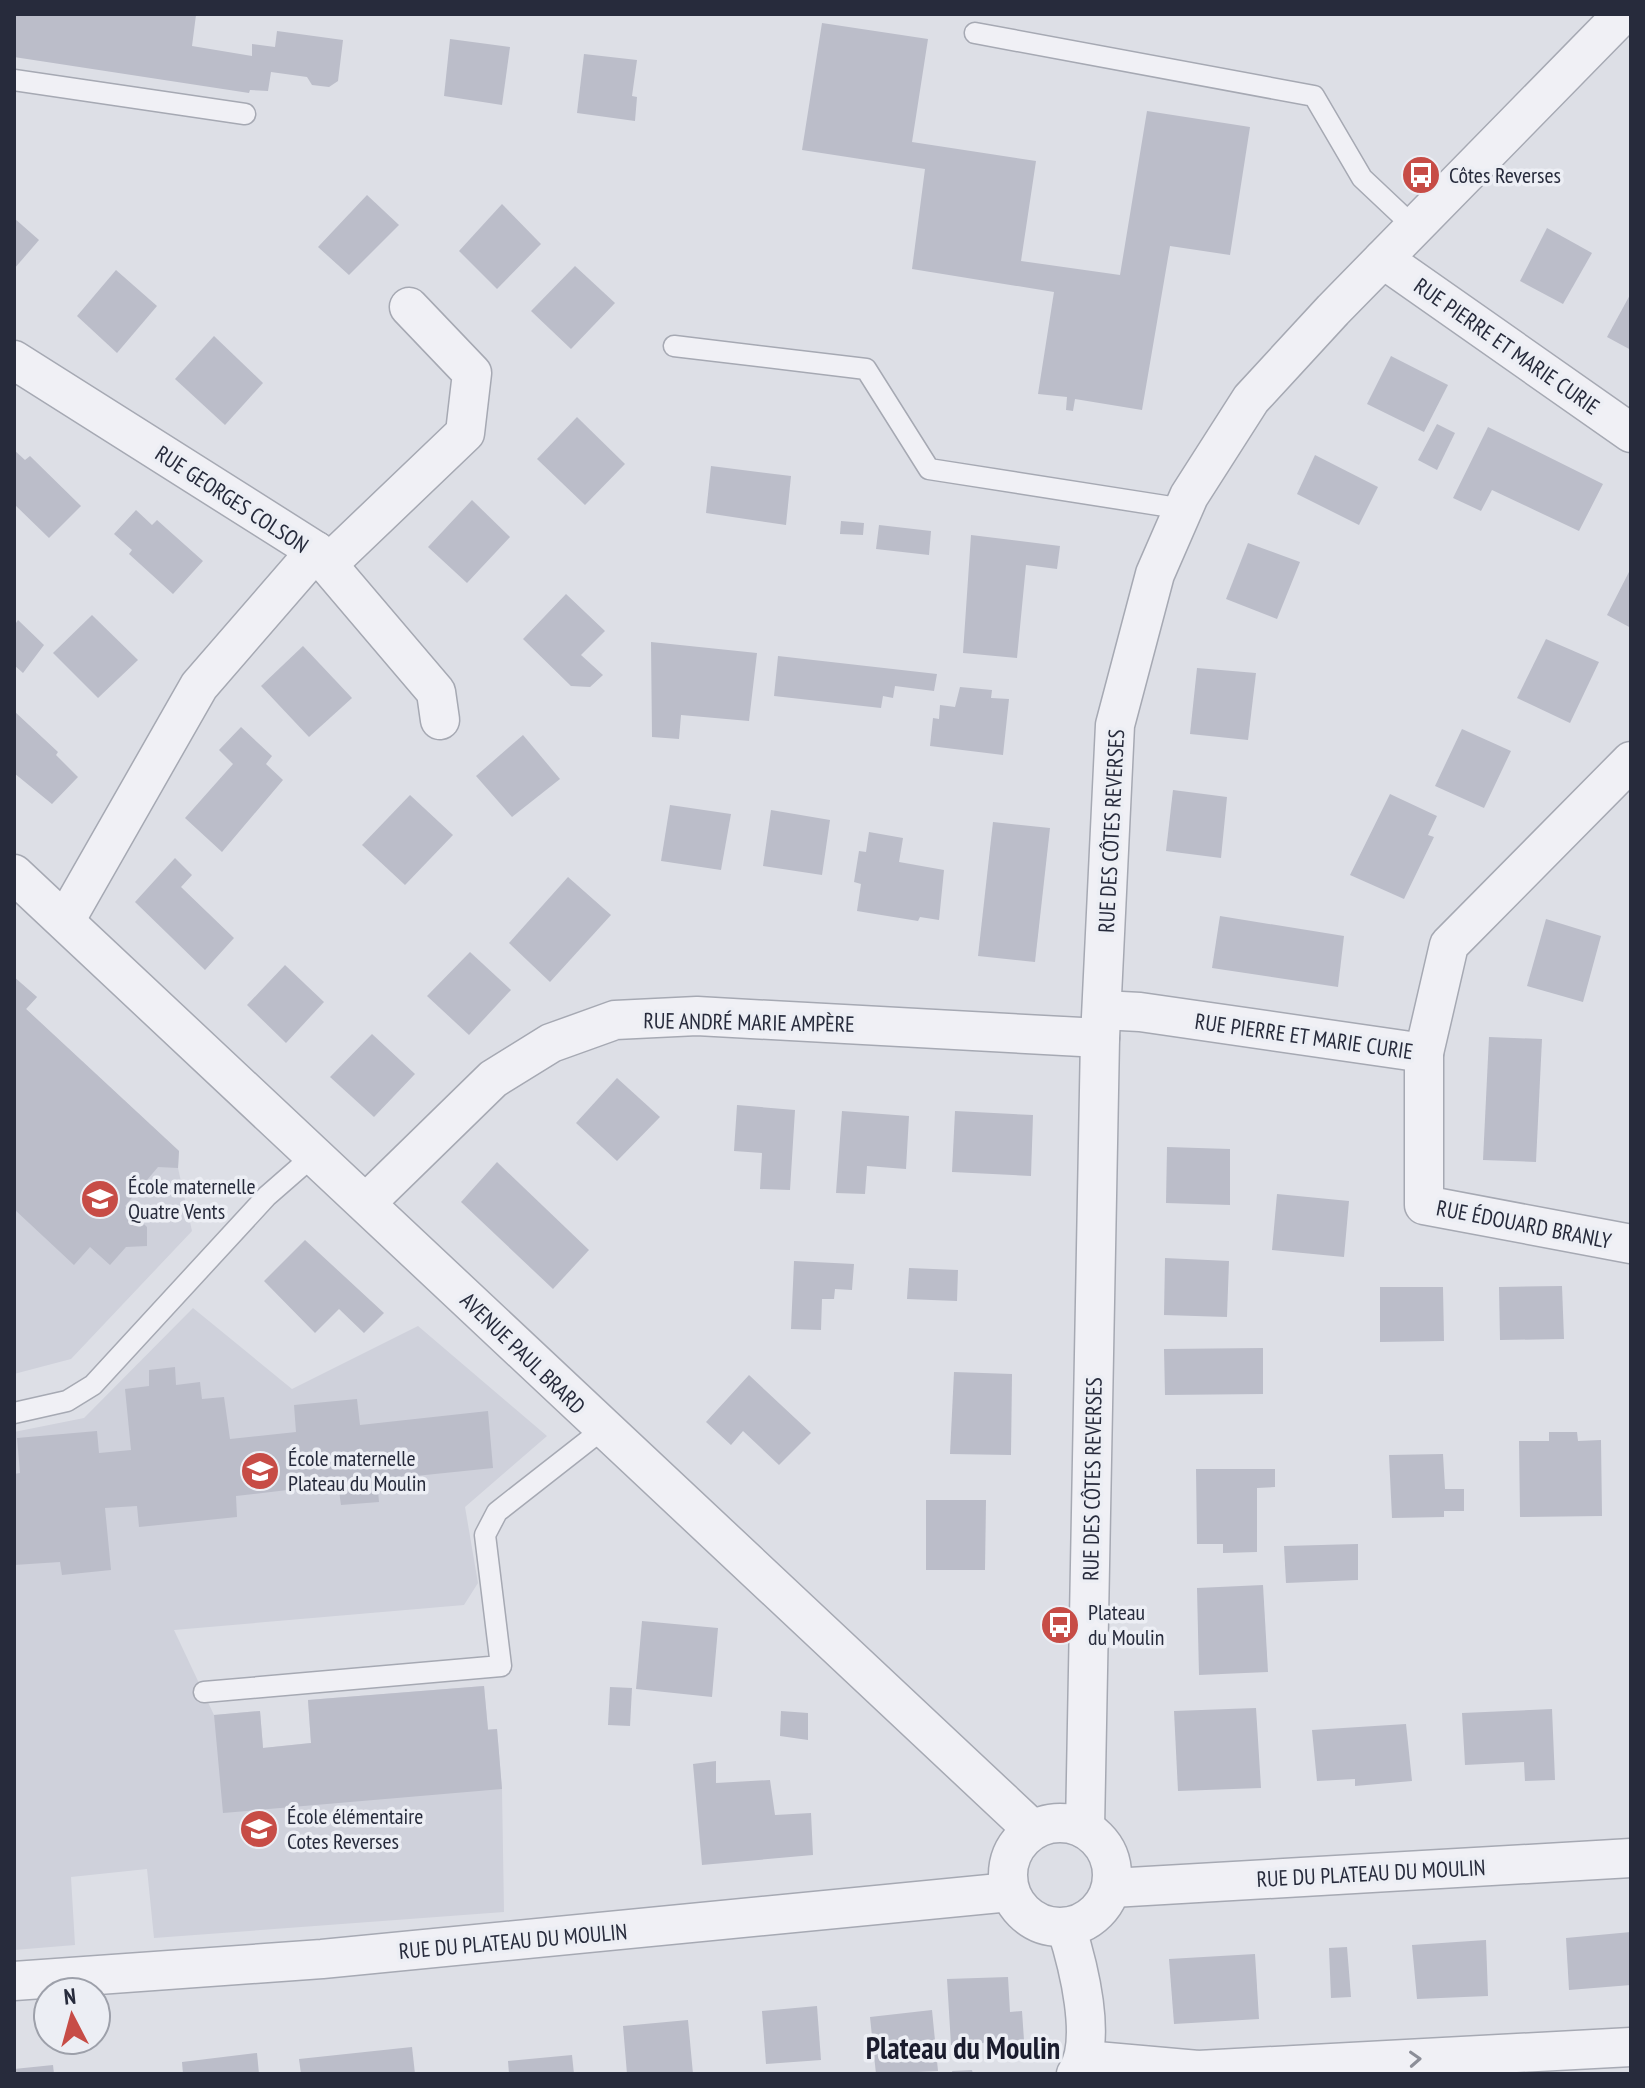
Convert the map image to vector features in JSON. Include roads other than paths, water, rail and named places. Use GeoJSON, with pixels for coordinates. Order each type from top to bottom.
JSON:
{"type":"FeatureCollection","features":[{"type":"Feature","properties":{"kind":"street","name":"RUE DES CÔTES REVERSES"},"geometry":{"type":"LineString","coordinates":[[1085,1829],[1101,1024],[1115,725],[1155,574],[1184,509],[1251,399],[1623,14]]}},
{"type":"Feature","properties":{"kind":"street","name":"RUE PIERRE ET MARIE CURIE"},"geometry":{"type":"LineString","coordinates":[[1383,259],[1631,433]]}},
{"type":"Feature","properties":{"kind":"street"},"geometry":{"type":"LineString","coordinates":[[409,307],[472,373],[465,433],[322,558],[436,692],[440,720]]}},
{"type":"Feature","properties":{"kind":"street","name":"RUE GEORGES COLSON"},"geometry":{"type":"LineString","coordinates":[[14,360],[322,558],[199,686],[65,921]]}},
{"type":"Feature","properties":{"kind":"street","name":"RUE PIERRE ET MARIE CURIE"},"geometry":{"type":"LineString","coordinates":[[1101,1024],[1424,1053],[1449,945],[1631,761]]}},
{"type":"Feature","properties":{"kind":"street","name":"AVENUE PAUL BRARD"},"geometry":{"type":"LineString","coordinates":[[14,874],[1033,1830]]}},
{"type":"Feature","properties":{"kind":"street","name":"RUE ANDRÉ MARIE AMPÈRE"},"geometry":{"type":"LineString","coordinates":[[367,1202],[493,1079],[551,1043],[615,1020],[697,1016],[1101,1024]]}},
{"type":"Feature","properties":{"kind":"street","name":"RUE ÉDOUARD BRANLY"},"geometry":{"type":"LineString","coordinates":[[1424,1053],[1424,1205],[1631,1244]]}},
{"type":"Feature","properties":{"kind":"street"},"geometry":{"type":"LineString","coordinates":[[1068,1823],[1085,1829],[1099,1839],[1108,1854],[1112,1888],[1095,1915],[1066,1927],[1048,1926],[1032,1920],[1018,1907],[1010,1892],[1008,1874],[1011,1857],[1020,1841],[1033,1830],[1050,1824],[1068,1823]]}},
{"type":"Feature","properties":{"kind":"street","name":"RUE DU PLATEAU DU MOULIN"},"geometry":{"type":"LineString","coordinates":[[1112,1888],[1631,1858]]}},
{"type":"Feature","properties":{"kind":"street","name":"RUE DU PLATEAU DU MOULIN"},"geometry":{"type":"LineString","coordinates":[[14,1981],[322,1959],[1010,1892]]}},
{"type":"Feature","properties":{"kind":"street"},"geometry":{"type":"LineString","coordinates":[[1066,1927],[1080,1971],[1080,2067],[1198,2070],[1631,2047]]}},
{"type":"Feature","properties":{"kind":"lane"},"geometry":{"type":"LineString","coordinates":[[975,33],[1314,96],[1362,178],[1414,227]]}},
{"type":"Feature","properties":{"kind":"lane"},"geometry":{"type":"LineString","coordinates":[[14,80],[245,114]]}},
{"type":"Feature","properties":{"kind":"lane"},"geometry":{"type":"LineString","coordinates":[[674,346],[866,369],[929,469],[1184,509]]}},
{"type":"Feature","properties":{"kind":"lane"},"geometry":{"type":"LineString","coordinates":[[14,1413],[67,1401],[93,1385],[267,1196],[314,1155]]}},
{"type":"Feature","properties":{"kind":"lane"},"geometry":{"type":"LineString","coordinates":[[204,1692],[501,1666],[485,1535],[497,1512],[603,1429]]}},
{"type":"Feature","properties":{"kind":"place","name":"Côtes Reverses"},"geometry":{"type":"Point","coordinates":[1421,175]}},
{"type":"Feature","properties":{"kind":"place","name":"École maternelle Quatre Vents"},"geometry":{"type":"Point","coordinates":[100,1199]}},
{"type":"Feature","properties":{"kind":"place","name":"École maternelle Plateau du Moulin"},"geometry":{"type":"Point","coordinates":[260,1471]}},
{"type":"Feature","properties":{"kind":"place","name":"Plateau du Moulin"},"geometry":{"type":"Point","coordinates":[1060,1625]}},
{"type":"Feature","properties":{"kind":"place","name":"École élémentaire Cotes Reverses"},"geometry":{"type":"Point","coordinates":[259,1829]}},
{"type":"Feature","properties":{"kind":"district","name":"Plateau du Moulin"},"geometry":{"type":"Point","coordinates":[963,2049]}}]}
